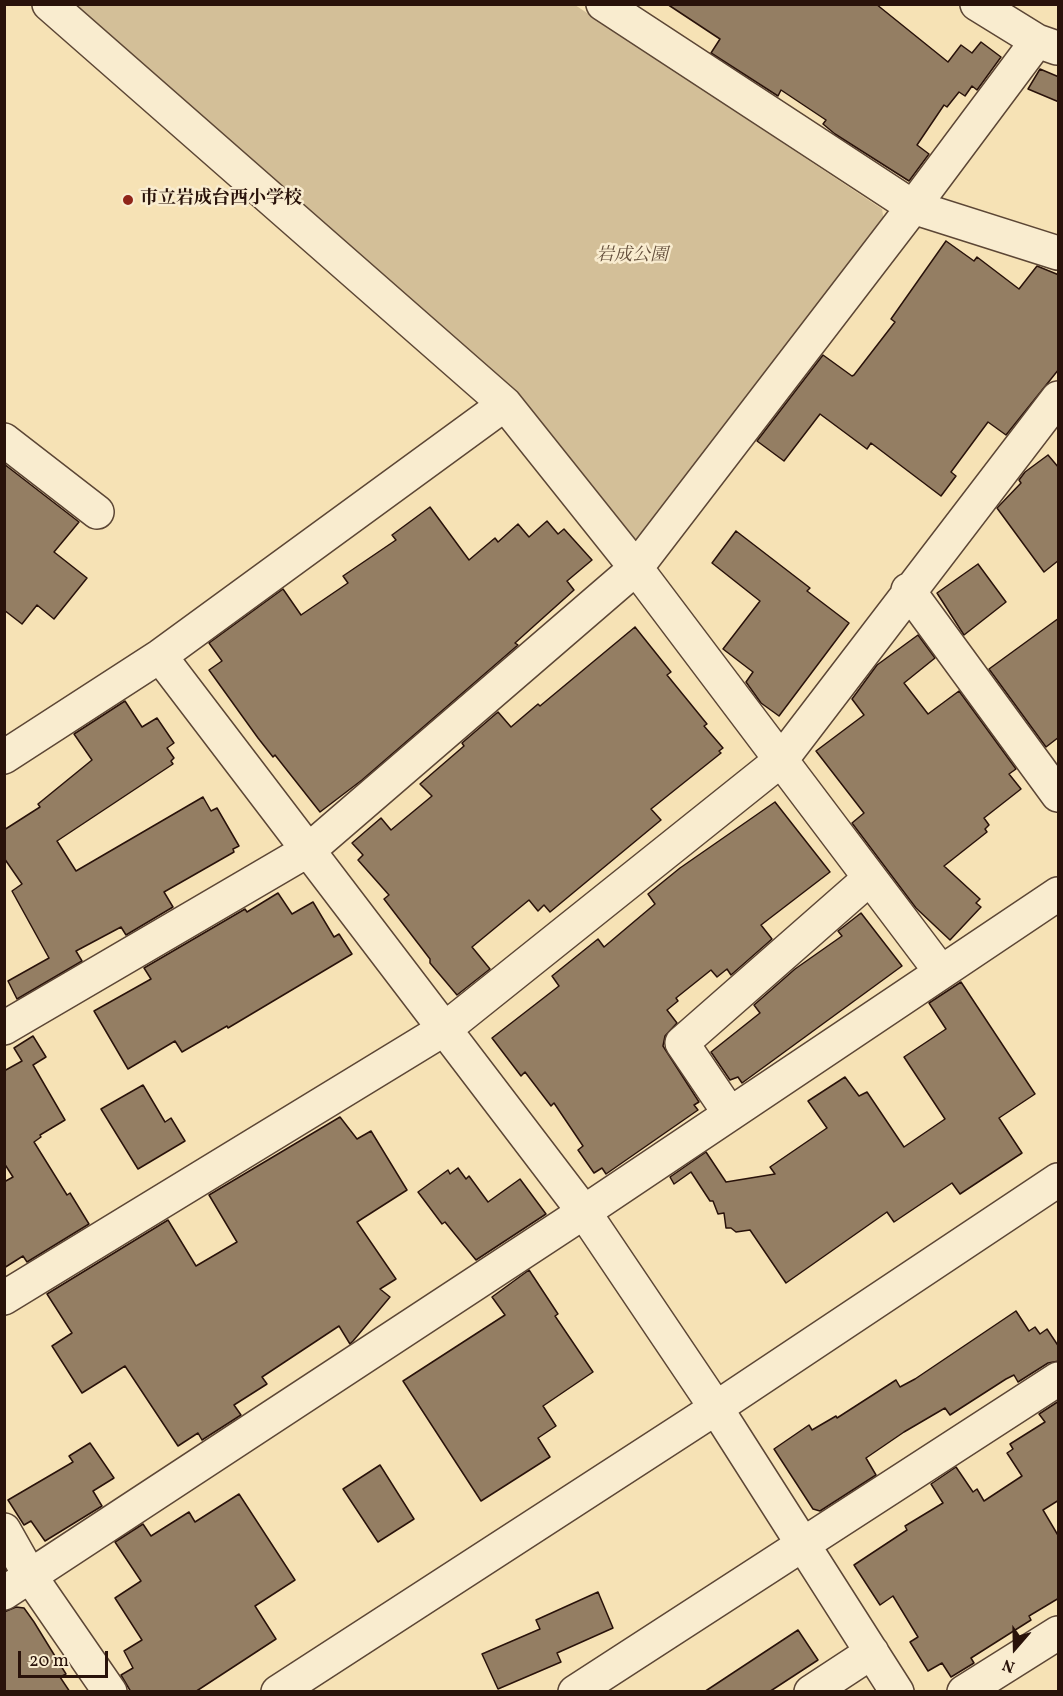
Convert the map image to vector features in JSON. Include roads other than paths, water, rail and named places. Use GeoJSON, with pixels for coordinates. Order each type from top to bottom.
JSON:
{"type":"FeatureCollection","features":[{"type":"Feature","properties":{"kind":"street"},"geometry":{"type":"LineString","coordinates":[[49,4],[505,404],[636,568],[941,972]]}},
{"type":"Feature","properties":{"kind":"street"},"geometry":{"type":"LineString","coordinates":[[603,4],[913,207],[1059,253]]}},
{"type":"Feature","properties":{"kind":"street"},"geometry":{"type":"LineString","coordinates":[[4,1028],[310,849],[636,568],[913,207],[1048,45],[977,4]]}},
{"type":"Feature","properties":{"kind":"street"},"geometry":{"type":"LineString","coordinates":[[4,1298],[446,1028],[781,760],[908,590],[1059,398]]}},
{"type":"Feature","properties":{"kind":"street"},"geometry":{"type":"LineString","coordinates":[[4,757],[160,656],[505,404]]}},
{"type":"Feature","properties":{"kind":"street"},"geometry":{"type":"LineString","coordinates":[[4,440],[97,513]]}},
{"type":"Feature","properties":{"kind":"street"},"geometry":{"type":"LineString","coordinates":[[908,590],[1059,795]]}},
{"type":"Feature","properties":{"kind":"street"},"geometry":{"type":"LineString","coordinates":[[160,656],[310,849],[584,1212],[716,1408],[897,1692]]}},
{"type":"Feature","properties":{"kind":"street"},"geometry":{"type":"LineString","coordinates":[[730,1114],[682,1042],[870,878]]}},
{"type":"Feature","properties":{"kind":"street"},"geometry":{"type":"LineString","coordinates":[[17,1585],[584,1212],[1059,894]]}},
{"type":"Feature","properties":{"kind":"street"},"geometry":{"type":"LineString","coordinates":[[278,1692],[716,1408],[1059,1180]]}},
{"type":"Feature","properties":{"kind":"street"},"geometry":{"type":"LineString","coordinates":[[575,1692],[1059,1379]]}},
{"type":"Feature","properties":{"kind":"street"},"geometry":{"type":"LineString","coordinates":[[4,1530],[17,1585],[110,1692]]}},
{"type":"Feature","properties":{"kind":"street"},"geometry":{"type":"LineString","coordinates":[[964,1692],[1059,1633]]}},
{"type":"Feature","properties":{"kind":"street"},"geometry":{"type":"LineString","coordinates":[[811,1692],[872,1652]]}},
{"type":"Feature","properties":{"kind":"place","name":"市立岩成台西小学校"},"geometry":{"type":"Point","coordinates":[128,200]}},
{"type":"Feature","properties":{"kind":"park label","name":"岩成公園"},"geometry":{"type":"Point","coordinates":[632,257]}}]}
